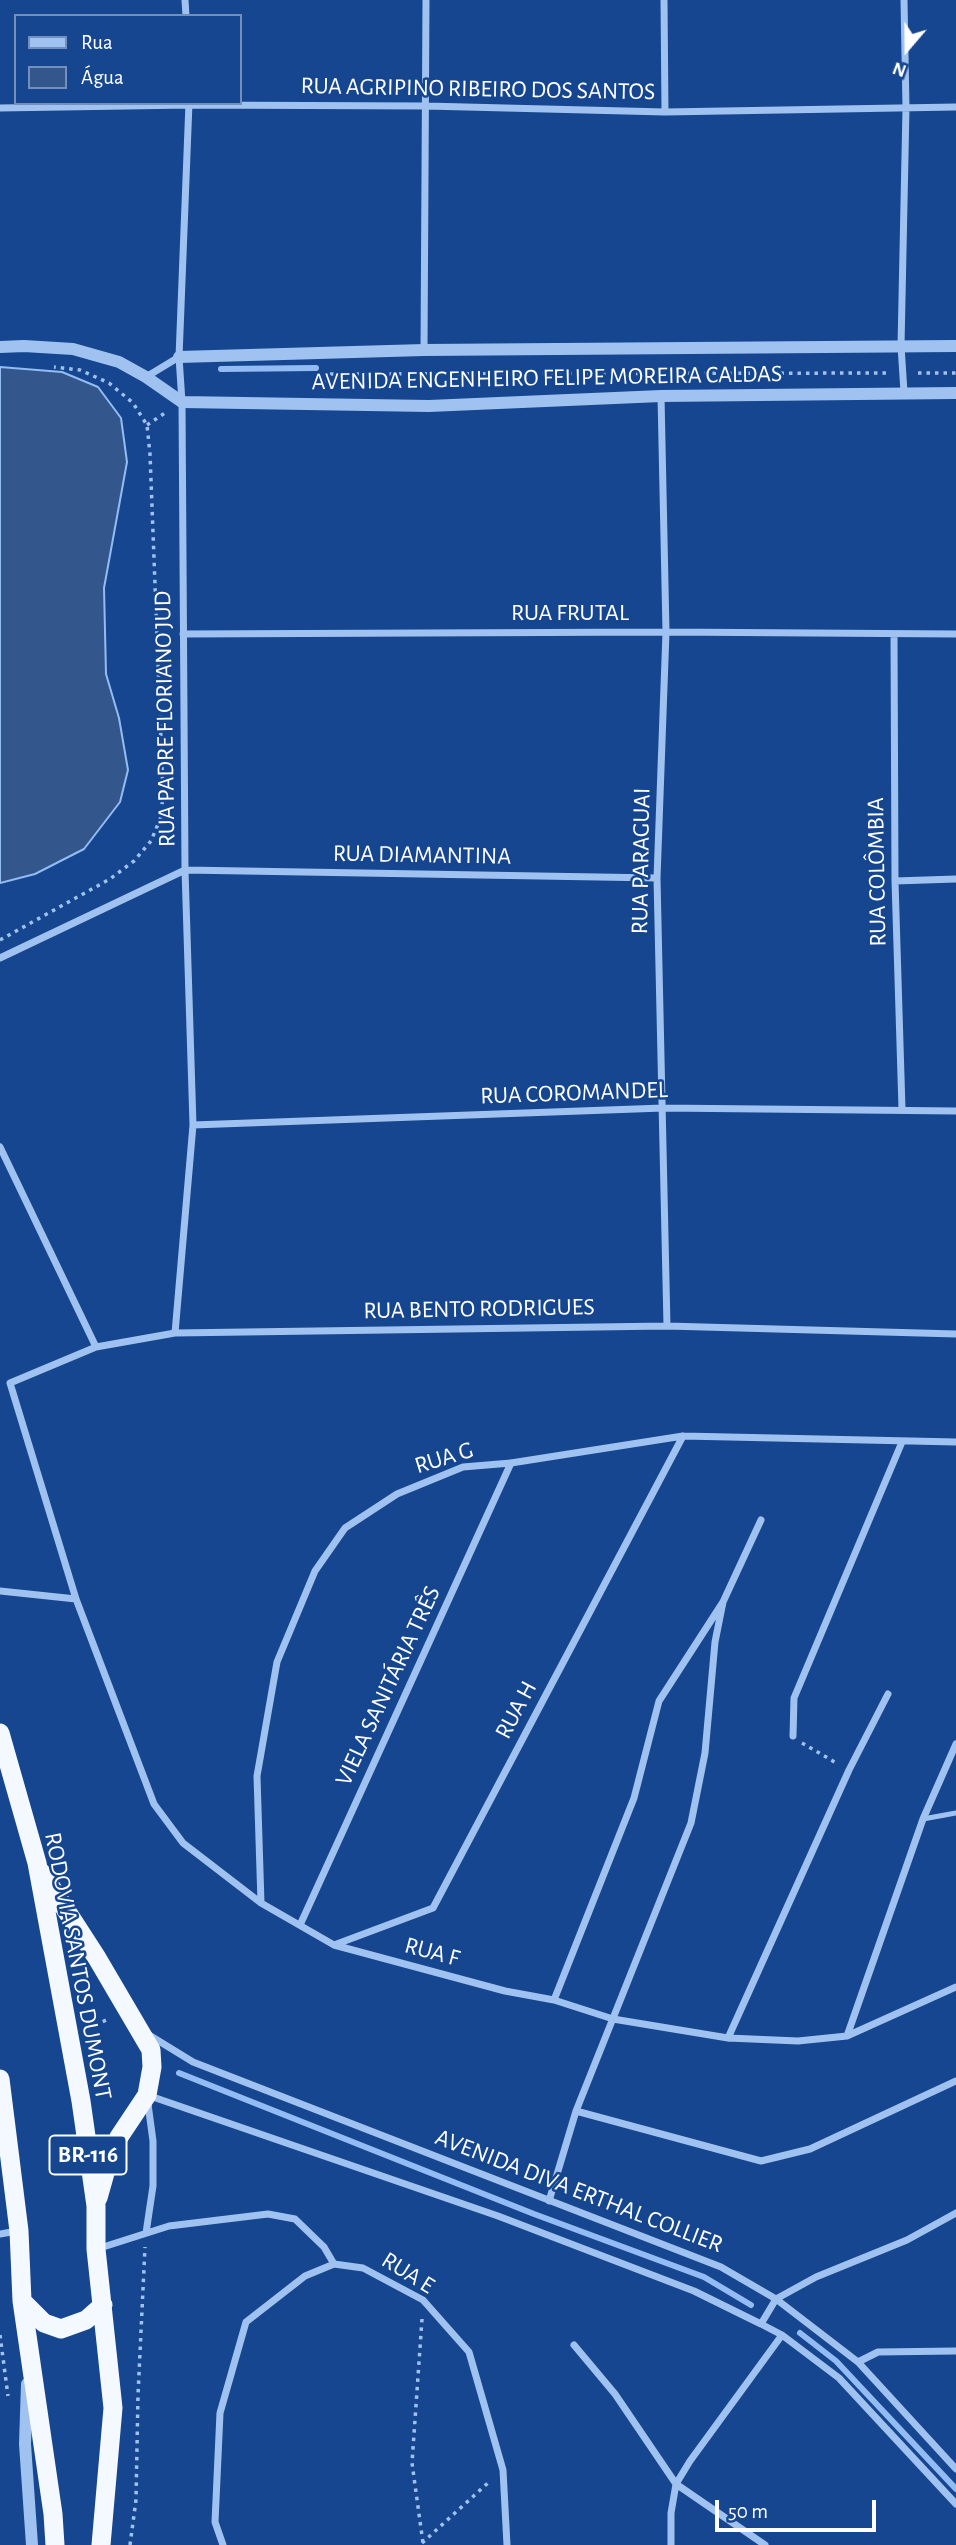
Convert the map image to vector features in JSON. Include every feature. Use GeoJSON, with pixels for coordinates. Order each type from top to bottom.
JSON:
{"type":"FeatureCollection","features":[{"type":"Feature","properties":{"kind":"highway","name":"RODOVIA SANTOS DUMONT"},"geometry":{"type":"LineString","coordinates":[[0,1733],[5,1770],[37,1863],[96,2206],[96,2249],[113,2408],[101,2545]]}},
{"type":"Feature","properties":{"kind":"highway"},"geometry":{"type":"LineString","coordinates":[[37,1863],[151,2050],[152,2067],[147,2095],[119,2137],[109,2160],[96,2206]]}},
{"type":"Feature","properties":{"kind":"highway"},"geometry":{"type":"LineString","coordinates":[[0,2080],[10,2232],[53,2514],[55,2545]]}},
{"type":"Feature","properties":{"kind":"highway"},"geometry":{"type":"LineString","coordinates":[[22,2301],[44,2323],[61,2329],[86,2320],[103,2305]]}},
{"type":"Feature","properties":{"kind":"street"},"geometry":{"type":"LineString","coordinates":[[424,349],[426,0]]}},
{"type":"Feature","properties":{"kind":"street"},"geometry":{"type":"LineString","coordinates":[[664,0],[665,112]]}},
{"type":"Feature","properties":{"kind":"street"},"geometry":{"type":"LineString","coordinates":[[904,0],[906,108],[901,346],[904,392]]}},
{"type":"Feature","properties":{"kind":"street","name":"RUA AGRIPINO RIBEIRO DOS SANTOS"},"geometry":{"type":"LineString","coordinates":[[242,104],[665,112],[956,107]]}},
{"type":"Feature","properties":{"kind":"street","name":"RUA AGRIPINO RIBEIRO DOS SANTOS"},"geometry":{"type":"LineString","coordinates":[[0,108],[142,105]]}},
{"type":"Feature","properties":{"kind":"street","name":"RUA PADRE FLORIANO JUD"},"geometry":{"type":"LineString","coordinates":[[175,1333],[193,1125],[185,870],[182,402],[179,357],[189,105]]}},
{"type":"Feature","properties":{"kind":"street","name":"AVENIDA ENGENHEIRO FELIPE MOREIRA CALDAS"},"geometry":{"type":"LineString","coordinates":[[146,377],[179,357],[424,349],[956,346]]}},
{"type":"Feature","properties":{"kind":"street"},"geometry":{"type":"LineString","coordinates":[[0,347],[73,349],[119,362],[182,402]]}},
{"type":"Feature","properties":{"kind":"street","name":"AVENIDA ENGENHEIRO FELIPE MOREIRA CALDAS"},"geometry":{"type":"LineString","coordinates":[[182,402],[429,406],[661,396],[956,393]]}},
{"type":"Feature","properties":{"kind":"street","name":"RUA PARAGUAI"},"geometry":{"type":"LineString","coordinates":[[661,396],[666,632],[657,878],[667,1326]]}},
{"type":"Feature","properties":{"kind":"street","name":"RUA FRUTAL"},"geometry":{"type":"LineString","coordinates":[[183,634],[956,634]]}},
{"type":"Feature","properties":{"kind":"street","name":"RUA COLÔMBIA"},"geometry":{"type":"LineString","coordinates":[[894,634],[895,881],[902,1109]]}},
{"type":"Feature","properties":{"kind":"street"},"geometry":{"type":"LineString","coordinates":[[0,958],[185,870]]}},
{"type":"Feature","properties":{"kind":"street","name":"RUA DIAMANTINA"},"geometry":{"type":"LineString","coordinates":[[185,870],[657,878]]}},
{"type":"Feature","properties":{"kind":"street"},"geometry":{"type":"LineString","coordinates":[[895,881],[956,879]]}},
{"type":"Feature","properties":{"kind":"street","name":"RUA COROMANDEL"},"geometry":{"type":"LineString","coordinates":[[193,1125],[663,1108],[956,1111]]}},
{"type":"Feature","properties":{"kind":"street"},"geometry":{"type":"LineString","coordinates":[[0,1147],[96,1347]]}},
{"type":"Feature","properties":{"kind":"street","name":"RUA BENTO RODRIGUES"},"geometry":{"type":"LineString","coordinates":[[10,1383],[96,1347],[175,1333],[667,1326],[956,1334]]}},
{"type":"Feature","properties":{"kind":"street","name":"RUA F"},"geometry":{"type":"LineString","coordinates":[[10,1383],[75,1599],[154,1804],[183,1843],[261,1903],[334,1945],[505,1991],[554,2000],[613,2020],[728,2038],[798,2041],[846,2036],[956,1987]]}},
{"type":"Feature","properties":{"kind":"street","name":"RUA G"},"geometry":{"type":"LineString","coordinates":[[261,1903],[257,1776],[277,1662],[315,1571],[345,1528],[397,1494],[463,1467],[511,1463],[683,1436],[956,1442]]}},
{"type":"Feature","properties":{"kind":"street","name":"RUA H"},"geometry":{"type":"LineString","coordinates":[[334,1945],[433,1908],[683,1436]]}},
{"type":"Feature","properties":{"kind":"street"},"geometry":{"type":"LineString","coordinates":[[793,1735],[794,1698],[902,1442]]}},
{"type":"Feature","properties":{"kind":"street","name":"VIELA SANITÁRIA TRÊS"},"geometry":{"type":"LineString","coordinates":[[300,1925],[511,1463]]}},
{"type":"Feature","properties":{"kind":"street"},"geometry":{"type":"LineString","coordinates":[[554,2000],[635,1798],[659,1701],[723,1602],[761,1520]]}},
{"type":"Feature","properties":{"kind":"street"},"geometry":{"type":"LineString","coordinates":[[0,1591],[75,1599]]}},
{"type":"Feature","properties":{"kind":"street"},"geometry":{"type":"LineString","coordinates":[[549,2201],[576,2111],[691,1823],[705,1753],[715,1642],[723,1602]]}},
{"type":"Feature","properties":{"kind":"street"},"geometry":{"type":"LineString","coordinates":[[728,2038],[849,1770],[887,1694]]}},
{"type":"Feature","properties":{"kind":"street"},"geometry":{"type":"LineString","coordinates":[[846,2036],[923,1819],[956,1744]]}},
{"type":"Feature","properties":{"kind":"street","name":"AVENIDA DIVA ERTHAL COLLIER"},"geometry":{"type":"LineString","coordinates":[[133,2020],[193,2062],[721,2267],[776,2299],[858,2362],[956,2469]]}},
{"type":"Feature","properties":{"kind":"street"},"geometry":{"type":"LineString","coordinates":[[576,2111],[761,2161],[810,2149],[956,2081]]}},
{"type":"Feature","properties":{"kind":"street"},"geometry":{"type":"LineString","coordinates":[[146,2233],[153,2186],[153,2152],[147,2095],[498,2216],[694,2291],[761,2324],[839,2378],[956,2504]]}},
{"type":"Feature","properties":{"kind":"street"},"geometry":{"type":"LineString","coordinates":[[761,2324],[776,2299],[816,2277],[907,2239],[956,2213]]}},
{"type":"Feature","properties":{"kind":"street"},"geometry":{"type":"LineString","coordinates":[[96,2249],[169,2226],[268,2214],[295,2219],[324,2247],[334,2264],[305,2276],[246,2322],[220,2413],[215,2522],[223,2545]]}},
{"type":"Feature","properties":{"kind":"street","name":"RUA E"},"geometry":{"type":"LineString","coordinates":[[334,2264],[363,2268],[423,2300],[469,2352],[503,2470],[508,2545]]}},
{"type":"Feature","properties":{"kind":"street"},"geometry":{"type":"LineString","coordinates":[[671,2545],[671,2512],[676,2484],[782,2336]]}},
{"type":"Feature","properties":{"kind":"street"},"geometry":{"type":"LineString","coordinates":[[574,2346],[615,2394],[676,2484],[765,2545]]}},
{"type":"Feature","properties":{"kind":"street"},"geometry":{"type":"LineString","coordinates":[[29,2349],[25,2444],[32,2545]]}},
{"type":"Feature","properties":{"kind":"street"},"geometry":{"type":"LineString","coordinates":[[858,2362],[878,2352],[956,2351]]}},
{"type":"Feature","properties":{"kind":"lane"},"geometry":{"type":"LineString","coordinates":[[923,1819],[956,1813]]}},
{"type":"Feature","properties":{"kind":"path"},"geometry":{"type":"LineString","coordinates":[[0,940],[118,873],[134,861],[150,841],[161,817],[163,793],[147,425],[133,403],[108,383],[80,370],[43,365]]}},
{"type":"Feature","properties":{"kind":"path"},"geometry":{"type":"LineString","coordinates":[[311,386],[324,385],[331,373],[956,373]]}},
{"type":"Feature","properties":{"kind":"path"},"geometry":{"type":"LineString","coordinates":[[793,1735],[805,1746],[849,1770]]}},
{"type":"Feature","properties":{"kind":"path"},"geometry":{"type":"LineString","coordinates":[[68,2034],[133,2020]]}},
{"type":"Feature","properties":{"kind":"path"},"geometry":{"type":"LineString","coordinates":[[130,2545],[136,2500],[146,2233]]}},
{"type":"Feature","properties":{"kind":"path"},"geometry":{"type":"LineString","coordinates":[[422,2544],[412,2463],[423,2300]]}},
{"type":"Feature","properties":{"kind":"path"},"geometry":{"type":"LineString","coordinates":[[422,2544],[503,2470]]}},
{"type":"Feature","properties":{"kind":"water"},"geometry":{"type":"Polygon","coordinates":[[[0,367],[62,372],[98,387],[121,418],[127,462],[104,588],[106,674],[119,718],[128,770],[120,802],[84,849],[35,874],[0,883],[0,367]]]}},
{"type":"Feature","properties":{"kind":"waterway"},"geometry":{"type":"LineString","coordinates":[[221,369],[316,368]]}},
{"type":"Feature","properties":{"kind":"waterway"},"geometry":{"type":"LineString","coordinates":[[179,2073],[534,2214],[704,2277],[751,2305]]}},
{"type":"Feature","properties":{"kind":"waterway"},"geometry":{"type":"LineString","coordinates":[[800,2333],[836,2361],[956,2489]]}}]}
